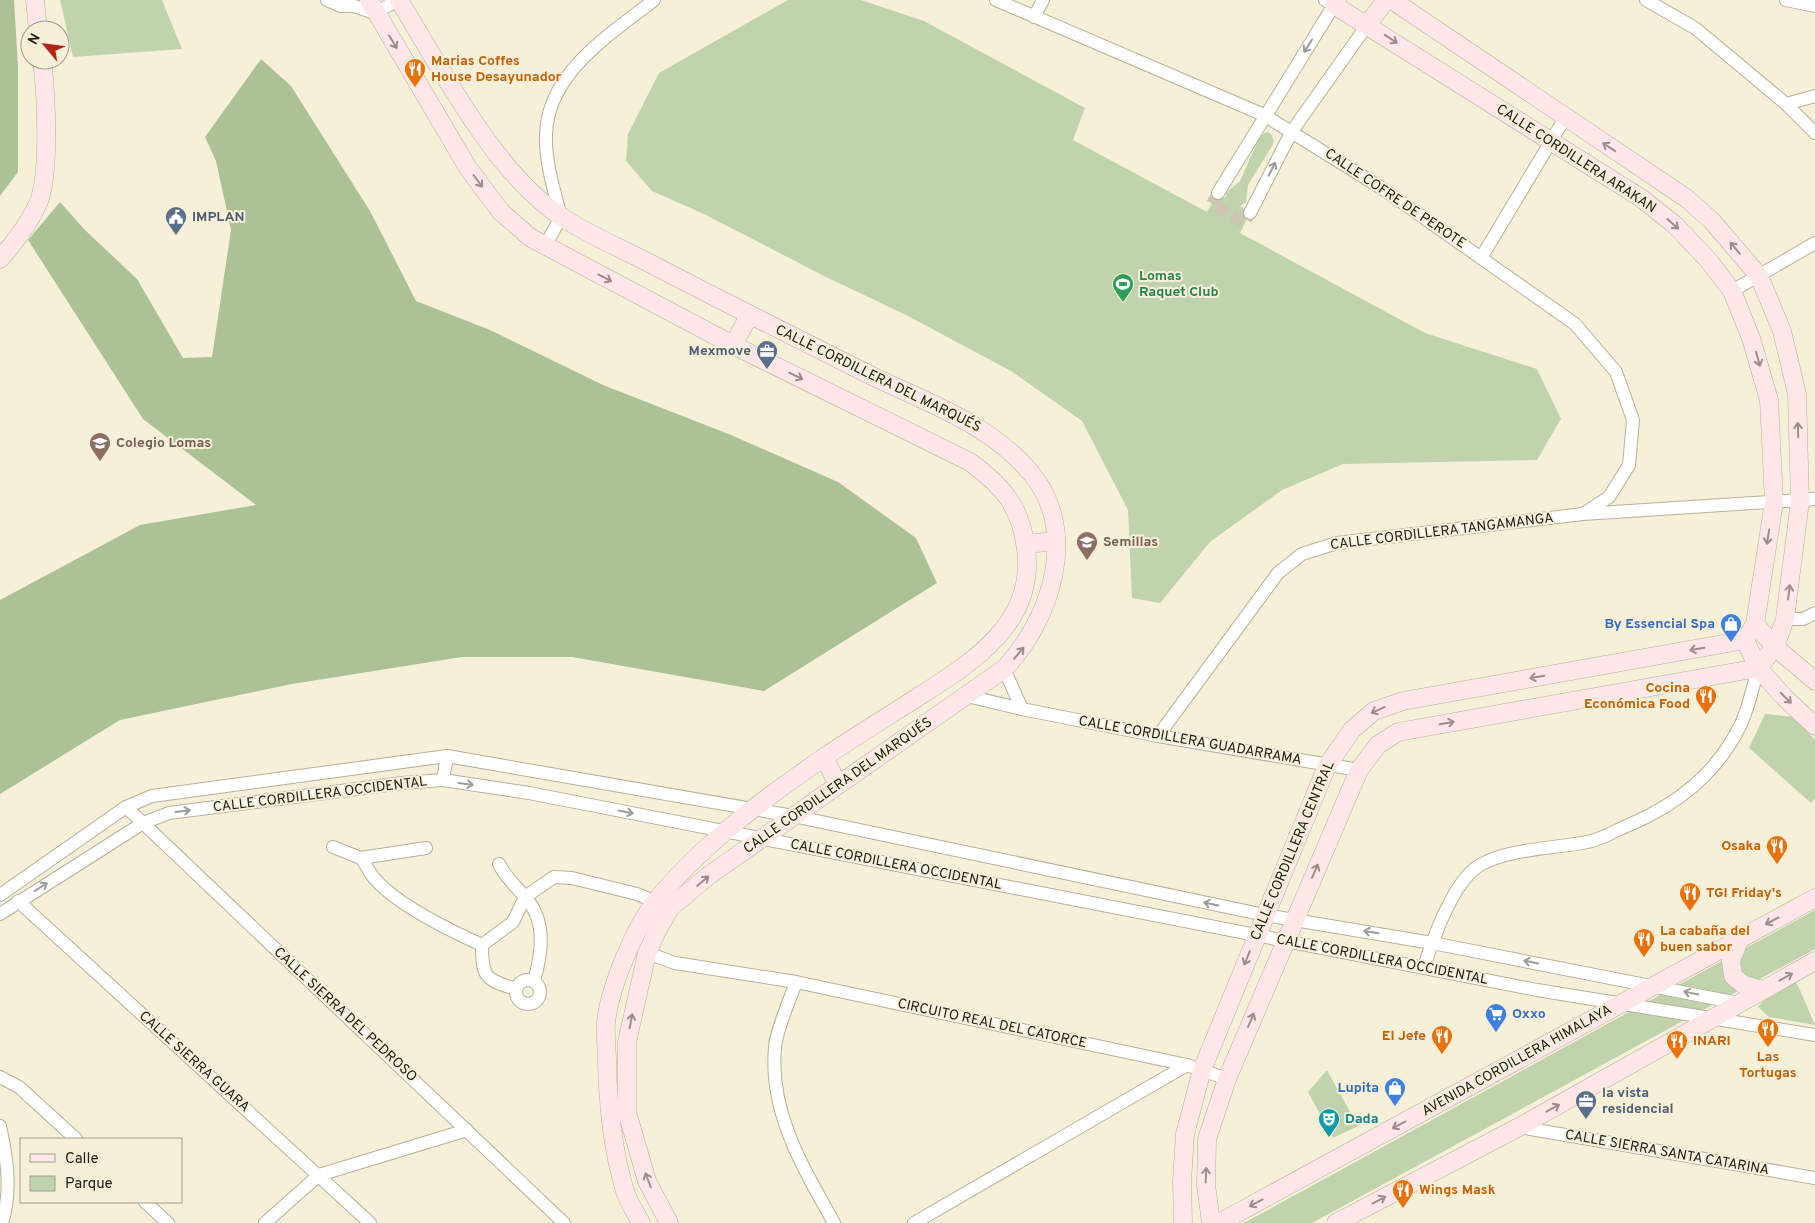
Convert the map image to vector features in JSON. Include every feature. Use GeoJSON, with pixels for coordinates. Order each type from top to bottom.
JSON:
{"type":"FeatureCollection","features":[{"type":"Feature","properties":{"kind":"street"},"geometry":{"type":"LineString","coordinates":[[35,0],[37,20]]}},
{"type":"Feature","properties":{"kind":"street"},"geometry":{"type":"LineString","coordinates":[[327,0],[341,6],[398,0]]}},
{"type":"Feature","properties":{"kind":"street","name":"CALLE CORDILLERA DEL MARQUÉS"},"geometry":{"type":"LineString","coordinates":[[398,0],[474,121],[522,185],[561,217],[749,316],[985,431],[1017,458],[1043,490],[1052,517],[1056,541],[1055,569],[1049,597],[1040,620],[1021,651],[1004,669],[763,838],[663,905],[658,929],[647,952],[627,1042],[627,1112],[647,1181],[670,1223]]}},
{"type":"Feature","properties":{"kind":"street"},"geometry":{"type":"LineString","coordinates":[[545,246],[561,217],[551,176],[546,134],[550,112],[559,90],[574,67],[595,46],[654,0]]}},
{"type":"Feature","properties":{"kind":"street","name":"CALLE COFRE DE PEROTE"},"geometry":{"type":"LineString","coordinates":[[996,0],[1264,114],[1383,189],[1575,324],[1616,372],[1633,420],[1629,465],[1609,497],[1583,514]]}},
{"type":"Feature","properties":{"kind":"street"},"geometry":{"type":"LineString","coordinates":[[1034,17],[1043,0]]}},
{"type":"Feature","properties":{"kind":"street"},"geometry":{"type":"LineString","coordinates":[[1250,212],[1292,131],[1386,0]]}},
{"type":"Feature","properties":{"kind":"street","name":"CALLE CORDILLERA ARAKAN"},"geometry":{"type":"LineString","coordinates":[[1392,0],[1686,198],[1712,221],[1759,276],[1782,331],[1797,394],[1808,500],[1785,619],[1775,647],[1758,668],[1740,725],[1718,760],[1687,794],[1643,819],[1590,842],[1503,856],[1478,866],[1460,884],[1432,943],[1424,967]]}},
{"type":"Feature","properties":{"kind":"street"},"geometry":{"type":"LineString","coordinates":[[1416,0],[1422,21]]}},
{"type":"Feature","properties":{"kind":"street"},"geometry":{"type":"LineString","coordinates":[[1646,0],[1696,28],[1786,104],[1815,133]]}},
{"type":"Feature","properties":{"kind":"street"},"geometry":{"type":"LineString","coordinates":[[1786,0],[1815,6]]}},
{"type":"Feature","properties":{"kind":"street"},"geometry":{"type":"LineString","coordinates":[[1218,194],[1332,2]]}},
{"type":"Feature","properties":{"kind":"street","name":"CALLE CORDILLERA ARAKAN"},"geometry":{"type":"LineString","coordinates":[[1332,2],[1641,198],[1675,225],[1709,261],[1732,291],[1752,338],[1769,400],[1774,502],[1755,624],[1745,640]]}},
{"type":"Feature","properties":{"kind":"street","name":"CALLE CORDILLERA DEL MARQUÉS"},"geometry":{"type":"LineString","coordinates":[[364,5],[468,168],[501,212],[531,238],[733,345],[970,462],[996,480],[1019,514],[1026,544],[1028,563],[1026,585],[1016,612],[998,637],[961,669],[824,757],[726,831],[635,936],[618,976],[606,1021],[609,1116],[624,1190],[641,1223]]}},
{"type":"Feature","properties":{"kind":"street"},"geometry":{"type":"LineString","coordinates":[[0,259],[17,238],[38,204],[45,159],[46,94],[43,70]]}},
{"type":"Feature","properties":{"kind":"street"},"geometry":{"type":"LineString","coordinates":[[1786,104],[1815,96]]}},
{"type":"Feature","properties":{"kind":"street"},"geometry":{"type":"LineString","coordinates":[[1481,258],[1565,118]]}},
{"type":"Feature","properties":{"kind":"street"},"geometry":{"type":"LineString","coordinates":[[1732,291],[1815,243]]}},
{"type":"Feature","properties":{"kind":"street"},"geometry":{"type":"LineString","coordinates":[[733,345],[749,316]]}},
{"type":"Feature","properties":{"kind":"street","name":"CALLE CORDILLERA TANGAMANGA"},"geometry":{"type":"LineString","coordinates":[[1158,736],[1278,573],[1302,554],[1337,543],[1583,514],[1808,500]]}},
{"type":"Feature","properties":{"kind":"street"},"geometry":{"type":"LineString","coordinates":[[1026,544],[1056,541]]}},
{"type":"Feature","properties":{"kind":"street"},"geometry":{"type":"LineString","coordinates":[[1785,619],[1803,619],[1815,613]]}},
{"type":"Feature","properties":{"kind":"street"},"geometry":{"type":"LineString","coordinates":[[1755,624],[1775,647],[1815,680]]}},
{"type":"Feature","properties":{"kind":"street"},"geometry":{"type":"LineString","coordinates":[[1745,640],[1758,668],[1815,726]]}},
{"type":"Feature","properties":{"kind":"street","name":"CALLE CORDILLERA CENTRAL"},"geometry":{"type":"LineString","coordinates":[[1183,1223],[1182,1182],[1185,1134],[1195,1067],[1256,936],[1327,766],[1352,730],[1374,711],[1403,701],[1745,640]]}},
{"type":"Feature","properties":{"kind":"street","name":"CALLE CORDILLERA CENTRAL"},"geometry":{"type":"LineString","coordinates":[[1211,1223],[1206,1185],[1207,1139],[1227,1079],[1284,941],[1359,770],[1378,745],[1398,732],[1758,668]]}},
{"type":"Feature","properties":{"kind":"street"},"geometry":{"type":"LineString","coordinates":[[1004,669],[1022,709]]}},
{"type":"Feature","properties":{"kind":"street","name":"CALLE CORDILLERA GUADARRAMA"},"geometry":{"type":"LineString","coordinates":[[966,696],[1158,736],[1359,770]]}},
{"type":"Feature","properties":{"kind":"street"},"geometry":{"type":"LineString","coordinates":[[443,780],[447,756]]}},
{"type":"Feature","properties":{"kind":"street","name":"CALLE CORDILLERA OCCIDENTAL"},"geometry":{"type":"LineString","coordinates":[[0,895],[126,807],[152,796],[447,756],[793,816],[1265,915],[1294,918],[1432,943],[1738,1003]]}},
{"type":"Feature","properties":{"kind":"street"},"geometry":{"type":"LineString","coordinates":[[824,757],[838,785]]}},
{"type":"Feature","properties":{"kind":"street","name":"CALLE CORDILLERA OCCIDENTAL"},"geometry":{"type":"LineString","coordinates":[[0,914],[143,823],[169,813],[403,783],[443,780],[529,793],[1256,936],[1620,1005],[1714,1017],[1815,1035]]}},
{"type":"Feature","properties":{"kind":"street","name":"CALLE SIERRA DEL PEDROSO"},"geometry":{"type":"LineString","coordinates":[[126,807],[564,1223]]}},
{"type":"Feature","properties":{"kind":"street"},"geometry":{"type":"LineString","coordinates":[[333,847],[362,858],[426,848]]}},
{"type":"Feature","properties":{"kind":"street"},"geometry":{"type":"LineString","coordinates":[[362,858],[375,878],[399,899],[462,936],[482,945]]}},
{"type":"Feature","properties":{"kind":"street"},"geometry":{"type":"LineString","coordinates":[[499,864],[506,879],[525,898],[534,911],[541,936],[541,954],[534,981]]}},
{"type":"Feature","properties":{"kind":"street"},"geometry":{"type":"LineString","coordinates":[[482,945],[513,922],[525,898],[554,877],[572,878],[628,892],[663,905]]}},
{"type":"Feature","properties":{"kind":"street","name":"AVENIDA CORDILLERA HIMALAYA"},"geometry":{"type":"LineString","coordinates":[[1219,1223],[1815,898]]}},
{"type":"Feature","properties":{"kind":"street","name":"CALLE SIERRA GUARA"},"geometry":{"type":"LineString","coordinates":[[18,901],[370,1223]]}},
{"type":"Feature","properties":{"kind":"street"},"geometry":{"type":"LineString","coordinates":[[1740,938],[1731,961],[1733,976],[1744,985],[1763,990]]}},
{"type":"Feature","properties":{"kind":"street"},"geometry":{"type":"LineString","coordinates":[[482,945],[482,966],[486,976],[494,983],[516,989]]}},
{"type":"Feature","properties":{"kind":"street","name":"CIRCUITO REAL DEL CATORCE"},"geometry":{"type":"LineString","coordinates":[[647,952],[675,963],[796,982],[1195,1067],[1227,1079]]}},
{"type":"Feature","properties":{"kind":"street"},"geometry":{"type":"LineString","coordinates":[[1336,1223],[1519,1127],[1815,961]]}},
{"type":"Feature","properties":{"kind":"street"},"geometry":{"type":"LineString","coordinates":[[524,980],[534,981],[539,986],[540,994],[533,1004],[525,1005],[518,1001],[516,989],[524,980]]}},
{"type":"Feature","properties":{"kind":"street"},"geometry":{"type":"LineString","coordinates":[[796,982],[775,1047],[778,1106],[798,1158],[834,1223]]}},
{"type":"Feature","properties":{"kind":"street"},"geometry":{"type":"LineString","coordinates":[[914,1223],[1195,1067]]}},
{"type":"Feature","properties":{"kind":"street"},"geometry":{"type":"LineString","coordinates":[[0,1077],[19,1086],[75,1138]]}},
{"type":"Feature","properties":{"kind":"street"},"geometry":{"type":"LineString","coordinates":[[0,1126],[8,1167],[2,1223]]}},
{"type":"Feature","properties":{"kind":"street","name":"CALLE SIERRA SANTA CATARINA"},"geometry":{"type":"LineString","coordinates":[[1519,1127],[1815,1178]]}},
{"type":"Feature","properties":{"kind":"street"},"geometry":{"type":"LineString","coordinates":[[265,1223],[319,1175],[467,1130]]}},
{"type":"Feature","properties":{"kind":"street"},"geometry":{"type":"LineString","coordinates":[[146,1203],[168,1223]]}},
{"type":"Feature","properties":{"kind":"green space"},"geometry":{"type":"Polygon","coordinates":[[[0,0],[14,0],[18,67],[18,172],[0,196],[0,0]]]}},
{"type":"Feature","properties":{"kind":"green space"},"geometry":{"type":"Polygon","coordinates":[[[60,0],[162,0],[182,49],[73,57],[70,44],[70,20],[65,20],[60,0]]]}},
{"type":"Feature","properties":{"kind":"green space","name":"Lomas Raquet Club"},"geometry":{"type":"Polygon","coordinates":[[[788,0],[861,0],[924,21],[1085,108],[1073,140],[1207,212],[1218,193],[1225,198],[1227,192],[1240,181],[1260,136],[1267,132],[1271,134],[1274,141],[1272,146],[1248,185],[1246,202],[1240,206],[1250,213],[1240,233],[1425,333],[1537,369],[1561,419],[1537,460],[1343,464],[1282,490],[1210,542],[1160,603],[1132,598],[1128,510],[1082,421],[1011,371],[906,315],[824,276],[704,214],[652,191],[626,161],[628,134],[659,73],[788,0]]]}},
{"type":"Feature","properties":{"kind":"green space"},"geometry":{"type":"Polygon","coordinates":[[[261,59],[291,86],[370,211],[416,301],[490,330],[603,385],[731,435],[838,482],[916,538],[937,583],[764,691],[572,657],[462,657],[292,684],[120,720],[0,794],[0,600],[140,525],[256,505],[143,419],[28,240],[60,202],[85,230],[137,279],[183,358],[212,357],[231,230],[216,161],[205,137],[261,59]]]}},
{"type":"Feature","properties":{"kind":"green space"},"geometry":{"type":"Polygon","coordinates":[[[1765,714],[1794,717],[1815,740],[1815,799],[1811,803],[1749,748],[1765,714]]]}},
{"type":"Feature","properties":{"kind":"green space"},"geometry":{"type":"Polygon","coordinates":[[[1815,910],[1815,949],[1312,1223],[1244,1223],[1815,910]]]}},
{"type":"Feature","properties":{"kind":"green space"},"geometry":{"type":"Polygon","coordinates":[[[1796,981],[1815,1025],[1769,1017],[1758,1007],[1763,1001],[1796,981]]]}},
{"type":"Feature","properties":{"kind":"green space"},"geometry":{"type":"Polygon","coordinates":[[[1327,1070],[1358,1126],[1333,1138],[1308,1092],[1327,1070]]]}},
{"type":"Feature","properties":{"kind":"tunnel"},"geometry":{"type":"LineString","coordinates":[[1218,193],[1212,204],[1244,223],[1250,213]]}},
{"type":"Feature","properties":{"kind":"place","name":"Marias Coffes House Desayunador"},"geometry":{"type":"Point","coordinates":[415,88]}},
{"type":"Feature","properties":{"kind":"place","name":"IMPLAN"},"geometry":{"type":"Point","coordinates":[176,236]}},
{"type":"Feature","properties":{"kind":"place","name":"Lomas Raquet Club"},"geometry":{"type":"Point","coordinates":[1123,303]}},
{"type":"Feature","properties":{"kind":"place","name":"Mexmove"},"geometry":{"type":"Point","coordinates":[767,370]}},
{"type":"Feature","properties":{"kind":"place","name":"Colegio Lomas"},"geometry":{"type":"Point","coordinates":[100,462]}},
{"type":"Feature","properties":{"kind":"place","name":"Semillas"},"geometry":{"type":"Point","coordinates":[1087,561]}},
{"type":"Feature","properties":{"kind":"place","name":"By Essencial Spa"},"geometry":{"type":"Point","coordinates":[1731,643]}},
{"type":"Feature","properties":{"kind":"place","name":"Cocina Económica Food"},"geometry":{"type":"Point","coordinates":[1706,715]}},
{"type":"Feature","properties":{"kind":"place","name":"Osaka"},"geometry":{"type":"Point","coordinates":[1777,865]}},
{"type":"Feature","properties":{"kind":"place","name":"TGI Friday's"},"geometry":{"type":"Point","coordinates":[1690,912]}},
{"type":"Feature","properties":{"kind":"place","name":"La cabaña del buen sabor"},"geometry":{"type":"Point","coordinates":[1644,958]}},
{"type":"Feature","properties":{"kind":"place","name":"Oxxo"},"geometry":{"type":"Point","coordinates":[1496,1033]}},
{"type":"Feature","properties":{"kind":"place","name":"Las Tortugas"},"geometry":{"type":"Point","coordinates":[1768,1048]}},
{"type":"Feature","properties":{"kind":"place","name":"El Jefe"},"geometry":{"type":"Point","coordinates":[1442,1055]}},
{"type":"Feature","properties":{"kind":"place","name":"INARI"},"geometry":{"type":"Point","coordinates":[1677,1060]}},
{"type":"Feature","properties":{"kind":"place","name":"Lupita"},"geometry":{"type":"Point","coordinates":[1395,1107]}},
{"type":"Feature","properties":{"kind":"place","name":"la vista residencial"},"geometry":{"type":"Point","coordinates":[1586,1120]}},
{"type":"Feature","properties":{"kind":"place","name":"Dada"},"geometry":{"type":"Point","coordinates":[1329,1138]}},
{"type":"Feature","properties":{"kind":"place","name":"Wings Mask"},"geometry":{"type":"Point","coordinates":[1403,1209]}}]}
